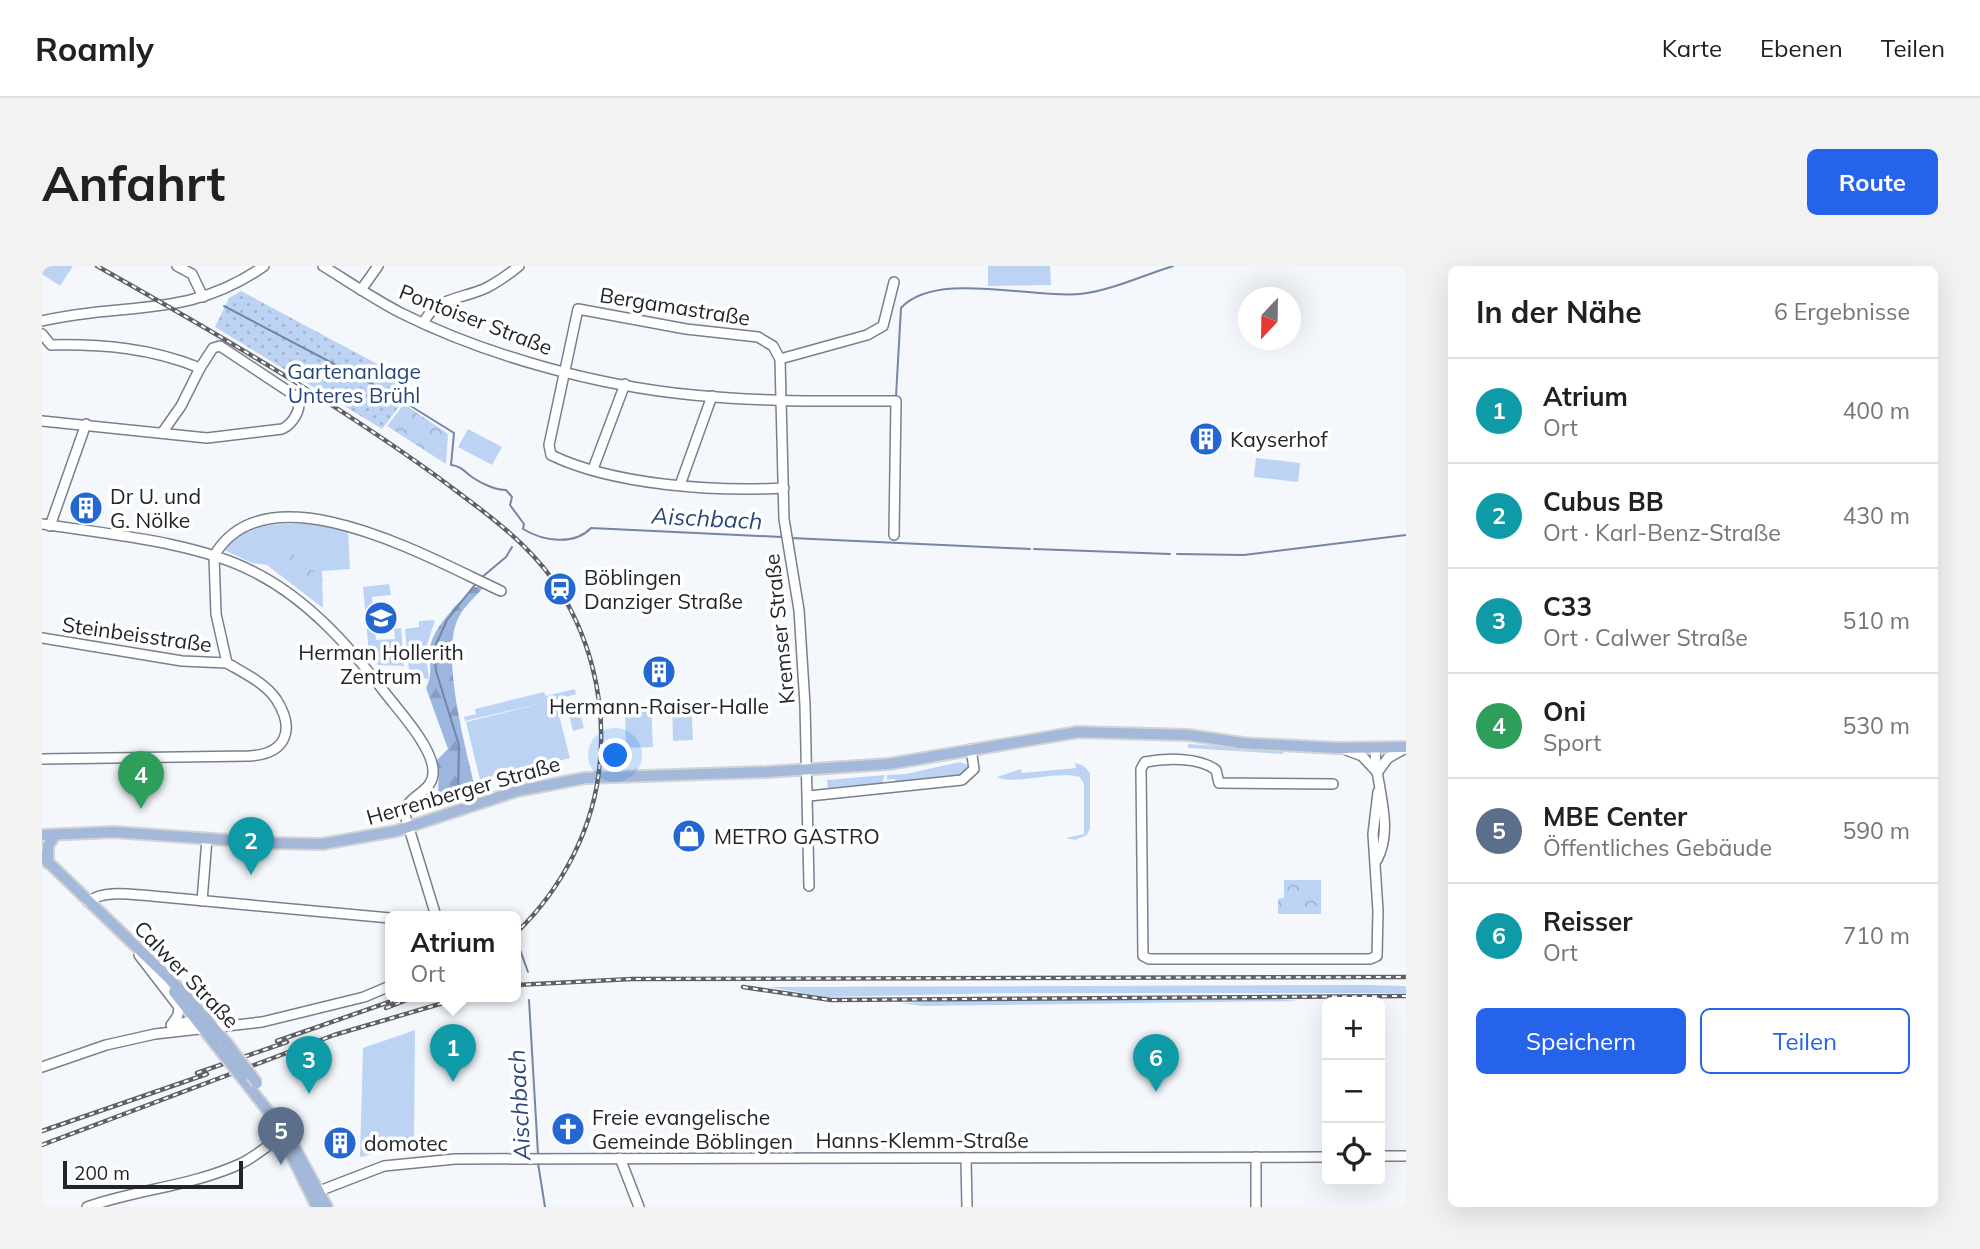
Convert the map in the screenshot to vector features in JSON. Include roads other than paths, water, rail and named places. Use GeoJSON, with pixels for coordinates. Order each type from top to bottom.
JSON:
{"type":"FeatureCollection","features":[{"type":"Feature","properties":{"kind":"main road","name":"Herrenberger Straße"},"geometry":{"type":"LineString","coordinates":[[46,837],[128,834],[207,842],[322,844],[409,828],[517,791],[571,779],[808,770],[889,764],[1078,732],[1188,735],[1243,743],[1338,748],[1406,748]]}},
{"type":"Feature","properties":{"kind":"main road"},"geometry":{"type":"LineString","coordinates":[[44,862],[48,846],[46,837]]}},
{"type":"Feature","properties":{"kind":"main road","name":"Calwer Straße"},"geometry":{"type":"LineString","coordinates":[[44,862],[165,975],[205,1025]]}},
{"type":"Feature","properties":{"kind":"main road","name":"Calwer Straße"},"geometry":{"type":"LineString","coordinates":[[44,862],[139,955],[221,1043],[264,1098],[281,1133],[327,1207]]}},
{"type":"Feature","properties":{"kind":"main road","name":"Calwer Straße"},"geometry":{"type":"LineString","coordinates":[[316,1193],[317,1207]]}},
{"type":"Feature","properties":{"kind":"street"},"geometry":{"type":"LineString","coordinates":[[177,266],[191,274],[203,297]]}},
{"type":"Feature","properties":{"kind":"street"},"geometry":{"type":"LineString","coordinates":[[42,321],[72,315],[169,307],[235,284],[264,266]]}},
{"type":"Feature","properties":{"kind":"street","name":"Pontoiser Straße"},"geometry":{"type":"LineString","coordinates":[[323,266],[424,323],[563,370],[625,384],[712,396],[895,401],[894,535]]}},
{"type":"Feature","properties":{"kind":"street"},"geometry":{"type":"LineString","coordinates":[[362,290],[378,266]]}},
{"type":"Feature","properties":{"kind":"street"},"geometry":{"type":"LineString","coordinates":[[424,323],[439,303],[485,289],[519,266]]}},
{"type":"Feature","properties":{"kind":"street"},"geometry":{"type":"LineString","coordinates":[[783,399],[780,359],[867,335],[883,326],[894,282]]}},
{"type":"Feature","properties":{"kind":"street","name":"Bergamastraße"},"geometry":{"type":"LineString","coordinates":[[563,370],[578,309],[678,327],[758,337],[773,346],[780,359]]}},
{"type":"Feature","properties":{"kind":"street"},"geometry":{"type":"LineString","coordinates":[[42,334],[51,345],[100,344],[143,350],[200,368]]}},
{"type":"Feature","properties":{"kind":"street"},"geometry":{"type":"LineString","coordinates":[[42,421],[207,438],[245,436],[282,429],[291,424],[299,407],[297,397],[216,346],[200,368],[181,407],[162,433]]}},
{"type":"Feature","properties":{"kind":"street"},"geometry":{"type":"LineString","coordinates":[[563,370],[548,452],[593,468],[680,485],[783,488]]}},
{"type":"Feature","properties":{"kind":"street"},"geometry":{"type":"LineString","coordinates":[[593,468],[625,384]]}},
{"type":"Feature","properties":{"kind":"street"},"geometry":{"type":"LineString","coordinates":[[680,485],[712,396]]}},
{"type":"Feature","properties":{"kind":"street","name":"Kremser Straße"},"geometry":{"type":"LineString","coordinates":[[783,399],[783,488],[787,537],[799,610],[808,770]]}},
{"type":"Feature","properties":{"kind":"street"},"geometry":{"type":"LineString","coordinates":[[86,424],[46,525],[214,556],[254,572],[296,598],[349,648],[412,728],[429,757],[433,772],[425,790],[406,806],[409,828],[434,911]]}},
{"type":"Feature","properties":{"kind":"street"},"geometry":{"type":"LineString","coordinates":[[42,759],[272,754],[281,744],[287,724],[276,698],[257,681],[227,663],[216,614],[214,556],[231,535],[255,521],[302,518],[355,528],[501,591]]}},
{"type":"Feature","properties":{"kind":"street","name":"Steinbeisstraße"},"geometry":{"type":"LineString","coordinates":[[42,638],[182,661],[227,663]]}},
{"type":"Feature","properties":{"kind":"street"},"geometry":{"type":"LineString","coordinates":[[1338,748],[1362,756],[1377,773]]}},
{"type":"Feature","properties":{"kind":"street"},"geometry":{"type":"LineString","coordinates":[[1333,784],[1219,783],[1216,770],[1208,764],[1187,761],[1145,762],[1141,769],[1143,956],[1149,959],[1374,958],[1378,952],[1375,811],[1378,792],[1375,748]]}},
{"type":"Feature","properties":{"kind":"street"},"geometry":{"type":"LineString","coordinates":[[1377,773],[1392,755],[1406,748]]}},
{"type":"Feature","properties":{"kind":"street"},"geometry":{"type":"LineString","coordinates":[[809,796],[962,780],[974,769],[971,749]]}},
{"type":"Feature","properties":{"kind":"street"},"geometry":{"type":"LineString","coordinates":[[808,770],[809,886]]}},
{"type":"Feature","properties":{"kind":"street"},"geometry":{"type":"LineString","coordinates":[[1377,860],[1383,849],[1385,833],[1383,805],[1378,792]]}},
{"type":"Feature","properties":{"kind":"street"},"geometry":{"type":"LineString","coordinates":[[1375,811],[1379,849]]}},
{"type":"Feature","properties":{"kind":"street"},"geometry":{"type":"LineString","coordinates":[[202,901],[207,842]]}},
{"type":"Feature","properties":{"kind":"street"},"geometry":{"type":"LineString","coordinates":[[88,902],[93,898],[112,895],[385,918]]}},
{"type":"Feature","properties":{"kind":"street","name":"Calwer Straße"},"geometry":{"type":"LineString","coordinates":[[139,955],[176,1003],[178,1013],[172,1024]]}},
{"type":"Feature","properties":{"kind":"street"},"geometry":{"type":"LineString","coordinates":[[155,1034],[172,1024],[262,1021],[385,988]]}},
{"type":"Feature","properties":{"kind":"street"},"geometry":{"type":"LineString","coordinates":[[42,1067],[106,1045],[205,1025]]}},
{"type":"Feature","properties":{"kind":"street","name":"Calwer Straße"},"geometry":{"type":"LineString","coordinates":[[249,1082],[281,1133]]}},
{"type":"Feature","properties":{"kind":"street"},"geometry":{"type":"LineString","coordinates":[[87,1207],[118,1196],[200,1178],[246,1161],[281,1133]]}},
{"type":"Feature","properties":{"kind":"street"},"geometry":{"type":"LineString","coordinates":[[1385,1156],[1406,1156]]}},
{"type":"Feature","properties":{"kind":"street"},"geometry":{"type":"LineString","coordinates":[[1256,1157],[1256,1207]]}},
{"type":"Feature","properties":{"kind":"street","name":"Hanns-Klemm-Straße"},"geometry":{"type":"LineString","coordinates":[[316,1193],[359,1174],[396,1164],[430,1160],[1322,1157]]}},
{"type":"Feature","properties":{"kind":"street"},"geometry":{"type":"LineString","coordinates":[[620,1158],[639,1207]]}},
{"type":"Feature","properties":{"kind":"street"},"geometry":{"type":"LineString","coordinates":[[966,1158],[967,1207]]}},
{"type":"Feature","properties":{"kind":"waterway","name":"Aischbach"},"geometry":{"type":"LineString","coordinates":[[896,396],[901,308],[917,297],[937,290],[960,288],[1080,294],[1115,286],[1173,266]]}},
{"type":"Feature","properties":{"kind":"waterway"},"geometry":{"type":"LineString","coordinates":[[224,306],[393,395],[454,433],[451,465],[486,485],[506,490],[512,497],[510,505],[524,524],[523,529],[531,533],[558,540],[576,537],[591,528],[782,537]]}},
{"type":"Feature","properties":{"kind":"waterway"},"geometry":{"type":"LineString","coordinates":[[1177,554],[1244,555],[1406,535]]}},
{"type":"Feature","properties":{"kind":"waterway"},"geometry":{"type":"LineString","coordinates":[[791,538],[1030,549]]}},
{"type":"Feature","properties":{"kind":"waterway","name":"Aischbach"},"geometry":{"type":"LineString","coordinates":[[481,578],[506,557],[512,547]]}},
{"type":"Feature","properties":{"kind":"waterway"},"geometry":{"type":"LineString","coordinates":[[1034,549],[1170,554]]}},
{"type":"Feature","properties":{"kind":"waterway","name":"Aischbach"},"geometry":{"type":"LineString","coordinates":[[458,795],[459,745],[436,671],[434,649],[447,620],[477,582]]}},
{"type":"Feature","properties":{"kind":"waterway","name":"Aischbach"},"geometry":{"type":"LineString","coordinates":[[521,952],[528,972]]}},
{"type":"Feature","properties":{"kind":"waterway","name":"Aischbach"},"geometry":{"type":"LineString","coordinates":[[529,1000],[538,1154]]}},
{"type":"Feature","properties":{"kind":"waterway","name":"Aischbach"},"geometry":{"type":"LineString","coordinates":[[538,1163],[545,1207]]}},
{"type":"Feature","properties":{"kind":"railway"},"geometry":{"type":"LineString","coordinates":[[97,266],[271,367],[439,478],[500,525],[528,551],[566,600],[585,644],[597,690],[601,737],[597,785],[584,832],[574,854],[548,896],[521,928]]}},
{"type":"Feature","properties":{"kind":"railway"},"geometry":{"type":"LineString","coordinates":[[521,985],[632,979],[1406,977]]}},
{"type":"Feature","properties":{"kind":"railway"},"geometry":{"type":"LineString","coordinates":[[743,987],[831,1000],[1406,996]]}},
{"type":"Feature","properties":{"kind":"railway"},"geometry":{"type":"LineString","coordinates":[[277,1041],[389,1002]]}},
{"type":"Feature","properties":{"kind":"railway"},"geometry":{"type":"LineString","coordinates":[[386,1008],[402,1002]]}},
{"type":"Feature","properties":{"kind":"railway"},"geometry":{"type":"LineString","coordinates":[[42,1145],[334,1035],[447,1002]]}},
{"type":"Feature","properties":{"kind":"railway"},"geometry":{"type":"LineString","coordinates":[[197,1073],[287,1042]]}},
{"type":"Feature","properties":{"kind":"railway"},"geometry":{"type":"LineString","coordinates":[[42,1131],[207,1074]]}},
{"type":"Feature","properties":{"kind":"place","name":"Kayserhof"},"geometry":{"type":"Point","coordinates":[1206,439]}},
{"type":"Feature","properties":{"kind":"place","name":"Dr U. und G. Nölke"},"geometry":{"type":"Point","coordinates":[86,508]}},
{"type":"Feature","properties":{"kind":"place","name":"Böblingen Danziger Straße"},"geometry":{"type":"Point","coordinates":[560,589]}},
{"type":"Feature","properties":{"kind":"place","name":"Herman Hollerith Zentrum"},"geometry":{"type":"Point","coordinates":[381,618]}},
{"type":"Feature","properties":{"kind":"place","name":"Hermann-Raiser-Halle"},"geometry":{"type":"Point","coordinates":[659,672]}},
{"type":"Feature","properties":{"kind":"place","name":"Oni"},"geometry":{"type":"Point","coordinates":[141,809]}},
{"type":"Feature","properties":{"kind":"place","name":"METRO GASTRO"},"geometry":{"type":"Point","coordinates":[689,836]}},
{"type":"Feature","properties":{"kind":"place","name":"Cubus BB"},"geometry":{"type":"Point","coordinates":[251,875]}},
{"type":"Feature","properties":{"kind":"place","name":"Atrium"},"geometry":{"type":"Point","coordinates":[453,1082]}},
{"type":"Feature","properties":{"kind":"place","name":"Reisser"},"geometry":{"type":"Point","coordinates":[1156,1092]}},
{"type":"Feature","properties":{"kind":"place","name":"C33"},"geometry":{"type":"Point","coordinates":[309,1094]}},
{"type":"Feature","properties":{"kind":"place","name":"Freie evangelische Gemeinde Böblingen"},"geometry":{"type":"Point","coordinates":[568,1129]}},
{"type":"Feature","properties":{"kind":"place","name":"domotec"},"geometry":{"type":"Point","coordinates":[340,1143]}},
{"type":"Feature","properties":{"kind":"place","name":"MBE Center"},"geometry":{"type":"Point","coordinates":[281,1165]}},
{"type":"Feature","properties":{"kind":"park label","name":"Gartenanlage Unteres Brühl"},"geometry":{"type":"Point","coordinates":[354,383]}}]}
